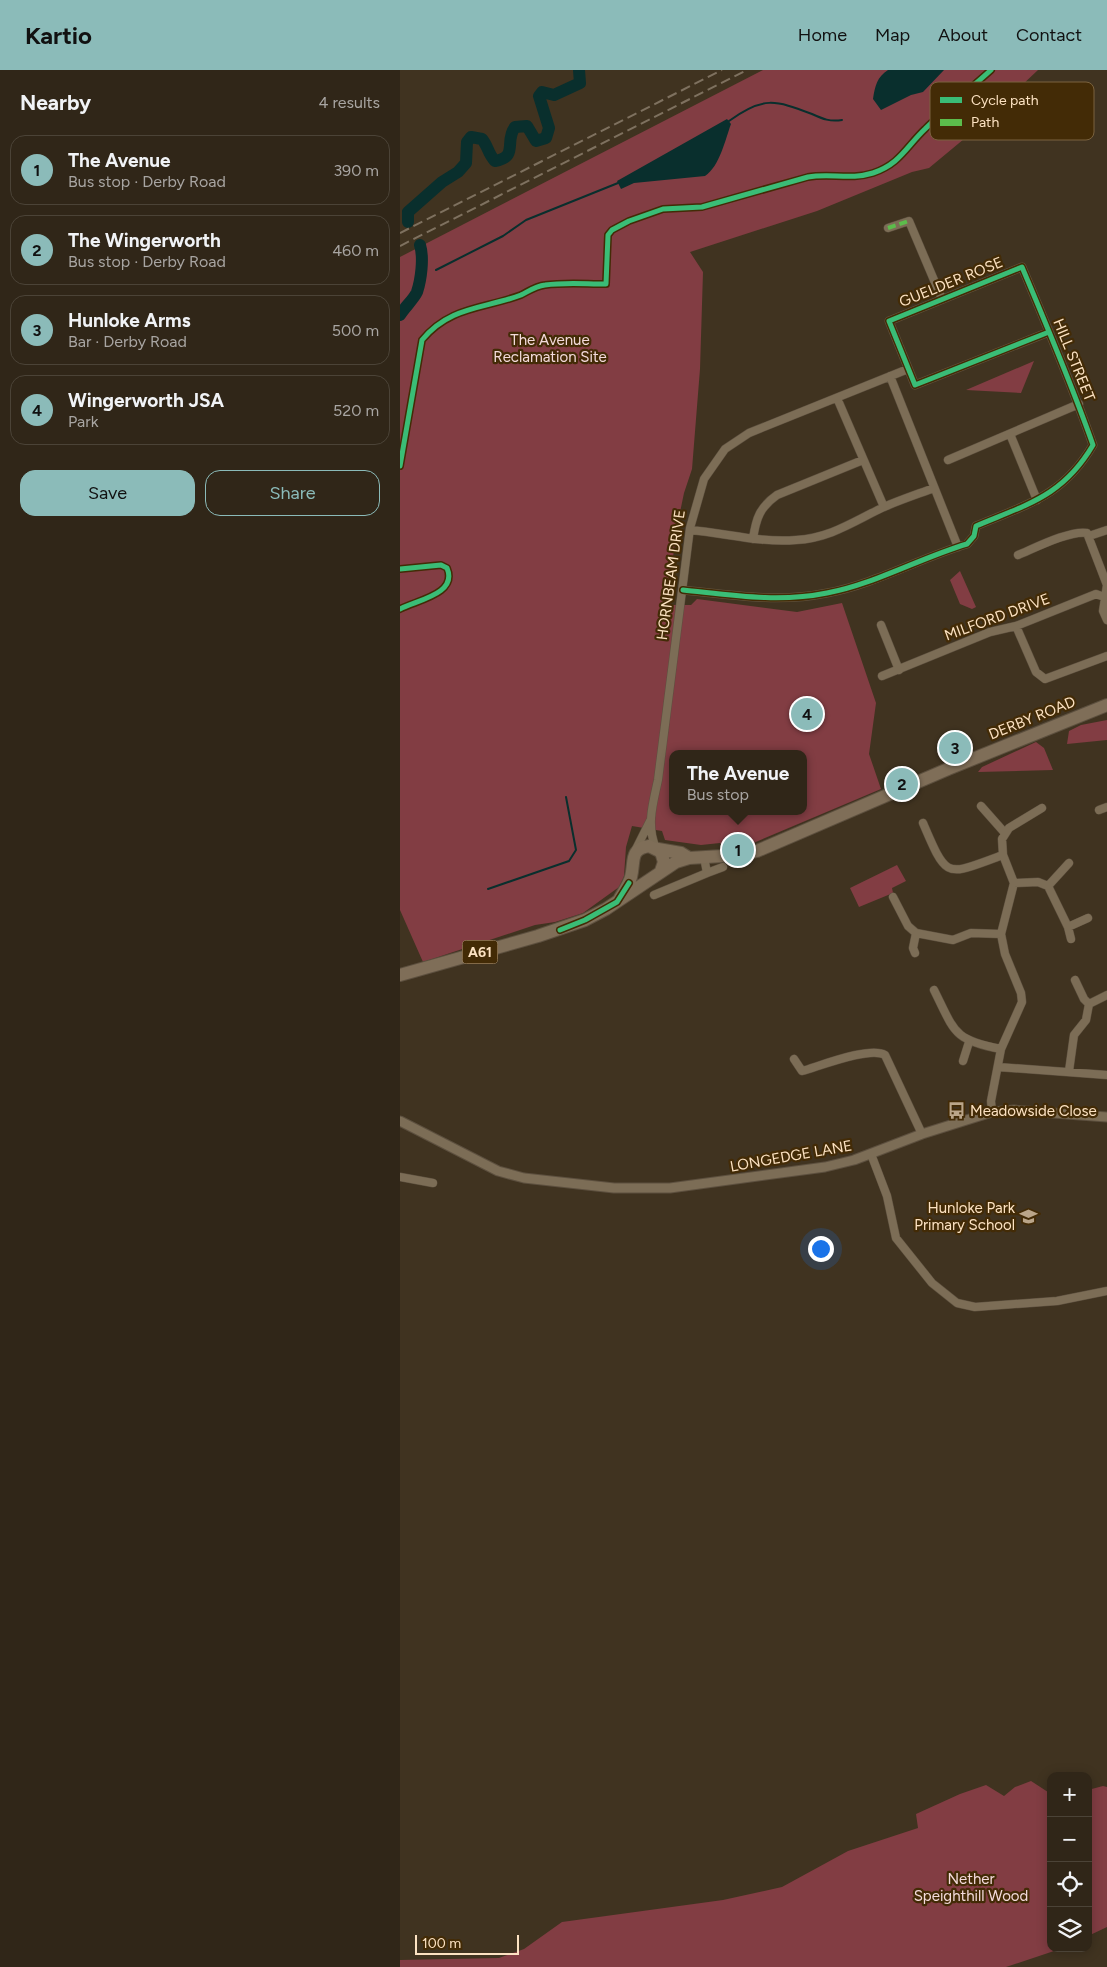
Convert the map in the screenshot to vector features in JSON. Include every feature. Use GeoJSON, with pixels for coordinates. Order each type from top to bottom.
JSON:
{"type":"FeatureCollection","features":[{"type":"Feature","properties":{"kind":"highway","name":"DERBY ROAD"},"geometry":{"type":"LineString","coordinates":[[400,975],[560,930],[585,920],[617,902],[670,865],[689,858],[740,855],[757,851],[948,769],[1107,705]]}},
{"type":"Feature","properties":{"kind":"highway"},"geometry":{"type":"LineString","coordinates":[[617,902],[629,883],[633,859],[643,847],[657,849],[664,862],[657,874],[641,877],[633,859]]}},
{"type":"Feature","properties":{"kind":"highway","name":"DERBY ROAD"},"geometry":{"type":"LineString","coordinates":[[657,849],[681,853],[689,858]]}},
{"type":"Feature","properties":{"kind":"street"},"geometry":{"type":"LineString","coordinates":[[888,228],[909,220],[942,299]]}},
{"type":"Feature","properties":{"kind":"street","name":"GUELDER ROSE"},"geometry":{"type":"LineString","coordinates":[[908,368],[889,321],[1022,267]]}},
{"type":"Feature","properties":{"kind":"street","name":"HILL STREET"},"geometry":{"type":"LineString","coordinates":[[682,590],[754,599],[796,598],[828,593],[967,544],[974,536],[976,526],[1037,500],[1057,489],[1080,467],[1093,445],[1079,404],[1022,267]]}},
{"type":"Feature","properties":{"kind":"street"},"geometry":{"type":"LineString","coordinates":[[908,368],[915,385],[1049,332]]}},
{"type":"Feature","properties":{"kind":"street","name":"HORNBEAM DRIVE"},"geometry":{"type":"LineString","coordinates":[[633,859],[650,821],[658,780],[690,530],[694,508],[704,479],[725,449],[749,434],[908,368]]}},
{"type":"Feature","properties":{"kind":"street"},"geometry":{"type":"LineString","coordinates":[[890,376],[958,547]]}},
{"type":"Feature","properties":{"kind":"street"},"geometry":{"type":"LineString","coordinates":[[837,398],[884,507]]}},
{"type":"Feature","properties":{"kind":"street"},"geometry":{"type":"LineString","coordinates":[[948,460],[1079,404]]}},
{"type":"Feature","properties":{"kind":"street"},"geometry":{"type":"LineString","coordinates":[[1010,434],[1037,500]]}},
{"type":"Feature","properties":{"kind":"street"},"geometry":{"type":"LineString","coordinates":[[752,538],[759,512],[766,503],[777,495],[863,460]]}},
{"type":"Feature","properties":{"kind":"street"},"geometry":{"type":"LineString","coordinates":[[690,530],[771,541],[798,540],[831,533],[860,521],[884,507],[934,488]]}},
{"type":"Feature","properties":{"kind":"street"},"geometry":{"type":"LineString","coordinates":[[1089,536],[1107,530]]}},
{"type":"Feature","properties":{"kind":"street"},"geometry":{"type":"LineString","coordinates":[[1018,555],[1081,532],[1089,536],[1107,585],[1103,610],[1107,620]]}},
{"type":"Feature","properties":{"kind":"street","name":"MILFORD DRIVE"},"geometry":{"type":"LineString","coordinates":[[882,676],[990,632],[1016,626],[1096,594],[1106,598]]}},
{"type":"Feature","properties":{"kind":"street"},"geometry":{"type":"LineString","coordinates":[[881,625],[899,670]]}},
{"type":"Feature","properties":{"kind":"street"},"geometry":{"type":"LineString","coordinates":[[1016,626],[1036,672],[1045,679],[1107,656]]}},
{"type":"Feature","properties":{"kind":"street"},"geometry":{"type":"LineString","coordinates":[[981,806],[1004,832]]}},
{"type":"Feature","properties":{"kind":"street"},"geometry":{"type":"LineString","coordinates":[[992,1112],[991,1101],[1002,1048],[1022,1002],[1021,993],[1006,954],[1001,934],[1014,883],[1001,847],[1004,832],[1042,808]]}},
{"type":"Feature","properties":{"kind":"street","name":"HORNBEAM DRIVE"},"geometry":{"type":"LineString","coordinates":[[650,821],[652,840],[657,849]]}},
{"type":"Feature","properties":{"kind":"street"},"geometry":{"type":"LineString","coordinates":[[923,823],[942,864],[953,870],[963,870],[1003,855]]}},
{"type":"Feature","properties":{"kind":"street"},"geometry":{"type":"LineString","coordinates":[[704,857],[707,873]]}},
{"type":"Feature","properties":{"kind":"street"},"geometry":{"type":"LineString","coordinates":[[1048,886],[1069,863]]}},
{"type":"Feature","properties":{"kind":"street"},"geometry":{"type":"LineString","coordinates":[[654,895],[722,867]]}},
{"type":"Feature","properties":{"kind":"street"},"geometry":{"type":"LineString","coordinates":[[1014,883],[1038,882],[1048,886],[1068,927],[1071,939]]}},
{"type":"Feature","properties":{"kind":"street"},"geometry":{"type":"LineString","coordinates":[[893,896],[908,926],[916,933],[953,940],[970,933],[1001,934]]}},
{"type":"Feature","properties":{"kind":"street"},"geometry":{"type":"LineString","coordinates":[[1068,927],[1088,918]]}},
{"type":"Feature","properties":{"kind":"street"},"geometry":{"type":"LineString","coordinates":[[915,953],[913,948],[916,933]]}},
{"type":"Feature","properties":{"kind":"street"},"geometry":{"type":"LineString","coordinates":[[1075,980],[1084,999],[1089,1004]]}},
{"type":"Feature","properties":{"kind":"street"},"geometry":{"type":"LineString","coordinates":[[934,990],[954,1028],[969,1042],[1002,1048]]}},
{"type":"Feature","properties":{"kind":"street"},"geometry":{"type":"LineString","coordinates":[[1089,1004],[1107,995]]}},
{"type":"Feature","properties":{"kind":"street"},"geometry":{"type":"LineString","coordinates":[[1070,1071],[1074,1035],[1086,1020],[1089,1004]]}},
{"type":"Feature","properties":{"kind":"street"},"geometry":{"type":"LineString","coordinates":[[963,1061],[969,1042]]}},
{"type":"Feature","properties":{"kind":"street"},"geometry":{"type":"LineString","coordinates":[[794,1059],[802,1071],[867,1053],[881,1053],[885,1055],[922,1134]]}},
{"type":"Feature","properties":{"kind":"street"},"geometry":{"type":"LineString","coordinates":[[998,1067],[1012,1070],[1070,1071],[1107,1075]]}},
{"type":"Feature","properties":{"kind":"street"},"geometry":{"type":"LineString","coordinates":[[871,1154],[922,1134],[992,1112],[1014,1110],[1107,1117]]}},
{"type":"Feature","properties":{"kind":"street","name":"LONGEDGE LANE"},"geometry":{"type":"LineString","coordinates":[[400,1121],[498,1171],[524,1178],[614,1188],[670,1188],[734,1181],[825,1167],[871,1154],[887,1196],[896,1238],[932,1283],[958,1303],[975,1307],[1057,1301],[1107,1291]]}},
{"type":"Feature","properties":{"kind":"street"},"geometry":{"type":"LineString","coordinates":[[400,1177],[433,1183]]}},
{"type":"Feature","properties":{"kind":"green space","name":"The Avenue Reclamation Site"},"geometry":{"type":"Polygon","coordinates":[[[763,70],[1038,70],[1025,82],[930,82],[930,140],[963,140],[929,168],[912,172],[817,211],[690,252],[703,272],[700,369],[692,469],[684,493],[678,522],[673,557],[670,605],[691,605],[697,599],[797,612],[842,603],[876,703],[869,754],[881,789],[751,844],[722,846],[720,843],[701,845],[665,840],[662,831],[632,826],[626,847],[624,876],[619,887],[583,913],[555,922],[535,925],[423,962],[400,910],[400,257],[763,70]]]}},
{"type":"Feature","properties":{"kind":"green space"},"geometry":{"type":"Polygon","coordinates":[[[1034,361],[1021,393],[966,390],[1034,361]]]}},
{"type":"Feature","properties":{"kind":"green space"},"geometry":{"type":"Polygon","coordinates":[[[960,571],[976,607],[972,609],[960,604],[950,580],[960,571]]]}},
{"type":"Feature","properties":{"kind":"green space"},"geometry":{"type":"Polygon","coordinates":[[[1107,720],[1107,740],[1067,744],[1069,731],[1081,725],[1107,720]]]}},
{"type":"Feature","properties":{"kind":"green space"},"geometry":{"type":"Polygon","coordinates":[[[1036,742],[1044,748],[1053,770],[978,772],[982,767],[1036,742]]]}},
{"type":"Feature","properties":{"kind":"green space"},"geometry":{"type":"Polygon","coordinates":[[[897,865],[906,881],[892,888],[893,893],[859,907],[850,888],[897,865]]]}},
{"type":"Feature","properties":{"kind":"green space","name":"Nether Speighthill Wood"},"geometry":{"type":"Polygon","coordinates":[[[1031,1781],[1047,1791],[1047,1952],[1051,1952],[1006,1967],[400,1967],[400,1960],[499,1958],[524,1949],[562,1922],[723,1900],[782,1887],[848,1851],[918,1828],[916,1814],[960,1794],[986,1785],[1004,1796],[1015,1787],[1031,1781]]]}},
{"type":"Feature","properties":{"kind":"green space"},"geometry":{"type":"Polygon","coordinates":[[[1103,1786],[1107,1787],[1107,1927],[1092,1934],[1092,1817],[1092,1789],[1103,1786]]]}},
{"type":"Feature","properties":{"kind":"water"},"geometry":{"type":"Polygon","coordinates":[[[888,70],[944,70],[933,82],[930,82],[930,85],[923,92],[911,95],[881,110],[873,99],[876,86],[888,70]]]}},
{"type":"Feature","properties":{"kind":"water"},"geometry":{"type":"Polygon","coordinates":[[[727,119],[731,124],[721,152],[715,166],[705,176],[634,183],[621,189],[617,181],[727,119]]]}},
{"type":"Feature","properties":{"kind":"waterway"},"geometry":{"type":"LineString","coordinates":[[408,222],[408,212],[442,182],[458,172],[466,163],[467,142],[471,137],[482,139],[495,161],[507,156],[512,132],[515,127],[527,126],[536,141],[546,138],[549,128],[539,96],[542,92],[554,95],[580,83],[579,70]]}},
{"type":"Feature","properties":{"kind":"waterway"},"geometry":{"type":"LineString","coordinates":[[729,121],[751,107],[769,103],[778,103],[799,109],[827,120],[842,120]]}},
{"type":"Feature","properties":{"kind":"waterway"},"geometry":{"type":"LineString","coordinates":[[436,270],[503,236],[526,220],[618,183]]}},
{"type":"Feature","properties":{"kind":"waterway"},"geometry":{"type":"LineString","coordinates":[[400,315],[417,292],[422,262],[420,245]]}},
{"type":"Feature","properties":{"kind":"waterway"},"geometry":{"type":"LineString","coordinates":[[488,889],[569,861],[576,850],[566,797]]}},
{"type":"Feature","properties":{"kind":"railway"},"geometry":{"type":"LineString","coordinates":[[400,233],[722,70]]}},
{"type":"Feature","properties":{"kind":"railway"},"geometry":{"type":"LineString","coordinates":[[400,246],[747,70]]}},
{"type":"Feature","properties":{"kind":"marked path"},"geometry":{"type":"LineString","coordinates":[[888,228],[909,221]]}},
{"type":"Feature","properties":{"kind":"cycle path"},"geometry":{"type":"LineString","coordinates":[[977,82],[991,70]]}},
{"type":"Feature","properties":{"kind":"cycle path"},"geometry":{"type":"LineString","coordinates":[[400,466],[422,340],[444,321],[468,310],[507,300],[542,286],[568,283],[606,284],[608,235],[612,230],[629,221],[663,209],[702,207],[808,177],[857,176],[873,173],[896,160],[930,124]]}},
{"type":"Feature","properties":{"kind":"cycle path"},"geometry":{"type":"LineString","coordinates":[[683,590],[773,598],[809,596],[845,589],[863,584],[967,544],[974,536],[976,526],[1028,504],[1057,487],[1069,476],[1093,445],[1068,378],[1050,333],[1022,267],[889,321],[915,385],[1049,332]]}},
{"type":"Feature","properties":{"kind":"cycle path"},"geometry":{"type":"LineString","coordinates":[[400,569],[441,565],[447,568],[449,577],[447,584],[434,595],[400,609]]}},
{"type":"Feature","properties":{"kind":"cycle path"},"geometry":{"type":"LineString","coordinates":[[560,930],[585,920],[617,902],[629,883]]}},
{"type":"Feature","properties":{"kind":"place","name":"Wingerworth JSA"},"geometry":{"type":"Point","coordinates":[807,714]}},
{"type":"Feature","properties":{"kind":"place","name":"Hunloke Arms"},"geometry":{"type":"Point","coordinates":[955,748]}},
{"type":"Feature","properties":{"kind":"place","name":"The Wingerworth"},"geometry":{"type":"Point","coordinates":[902,784]}},
{"type":"Feature","properties":{"kind":"place","name":"The Avenue"},"geometry":{"type":"Point","coordinates":[738,850]}},
{"type":"Feature","properties":{"kind":"place","name":"Meadowside Close"},"geometry":{"type":"Point","coordinates":[956,1111]}},
{"type":"Feature","properties":{"kind":"place","name":"Hunloke Park Primary School"},"geometry":{"type":"Point","coordinates":[1029,1217]}}]}
